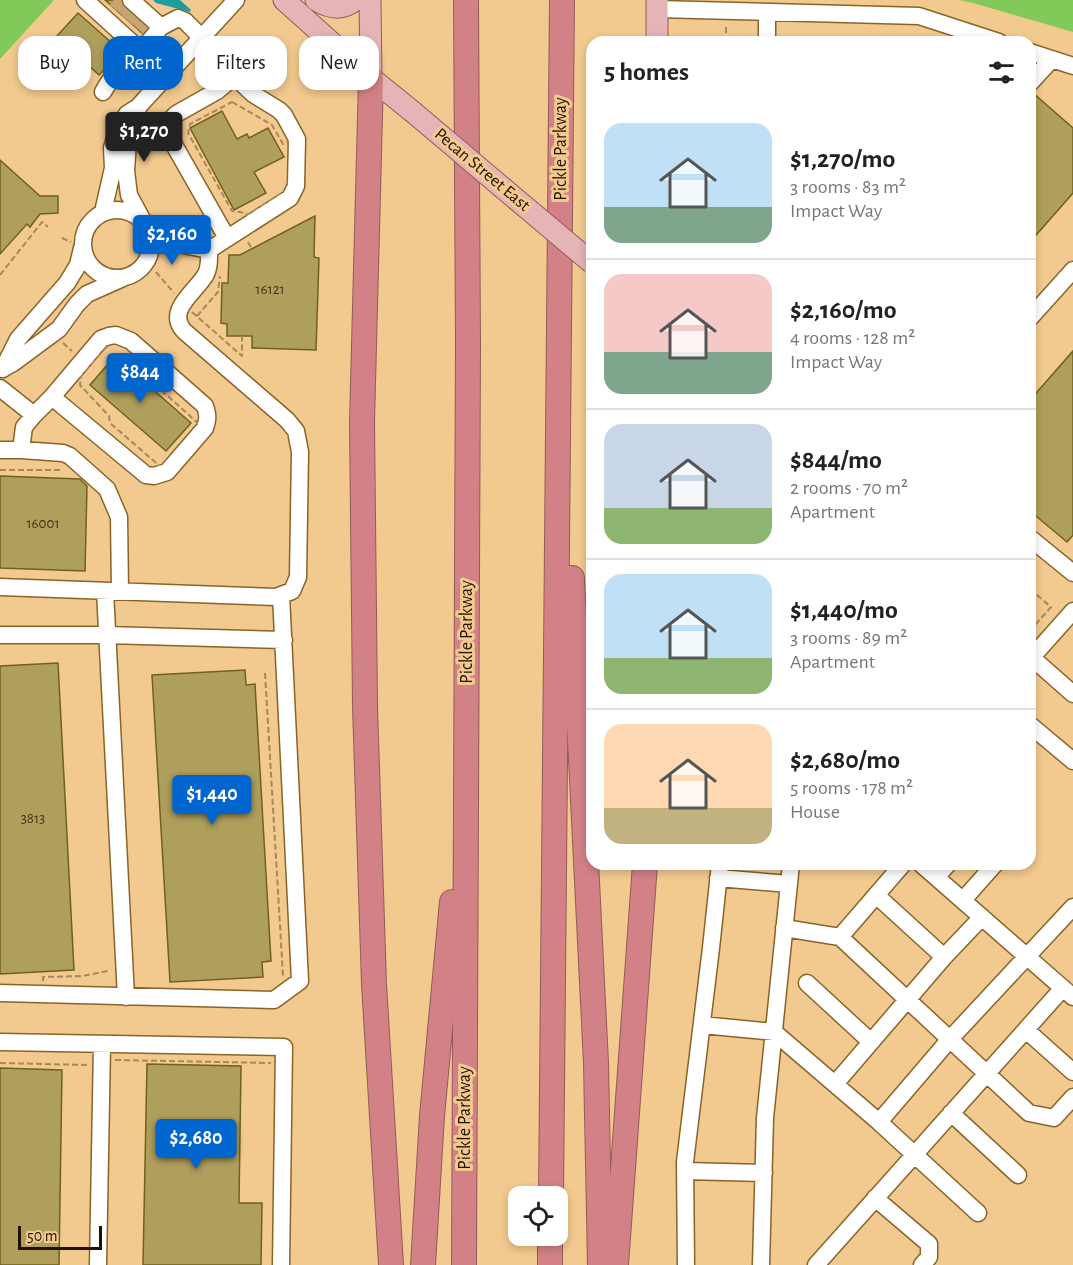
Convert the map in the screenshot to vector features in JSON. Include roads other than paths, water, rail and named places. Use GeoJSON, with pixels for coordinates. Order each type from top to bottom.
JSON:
{"type":"FeatureCollection","features":[{"type":"Feature","properties":{"kind":"highway","name":"Pickle Parkway"},"geometry":{"type":"LineString","coordinates":[[464,1265],[468,344],[466,0]]}},
{"type":"Feature","properties":{"kind":"highway","name":"Pickle Parkway"},"geometry":{"type":"LineString","coordinates":[[551,1186],[562,0]]}},
{"type":"Feature","properties":{"kind":"highway"},"geometry":{"type":"LineString","coordinates":[[371,90],[362,422],[365,706],[374,984],[391,1265]]}},
{"type":"Feature","properties":{"kind":"highway"},"geometry":{"type":"LineString","coordinates":[[559,333],[586,866]]}},
{"type":"Feature","properties":{"kind":"highway"},"geometry":{"type":"LineString","coordinates":[[423,1265],[432,1116],[467,747]]}},
{"type":"Feature","properties":{"kind":"highway"},"geometry":{"type":"LineString","coordinates":[[586,870],[596,1063],[600,1265]]}},
{"type":"Feature","properties":{"kind":"highway"},"geometry":{"type":"LineString","coordinates":[[616,1265],[645,870]]}},
{"type":"Feature","properties":{"kind":"highway"},"geometry":{"type":"LineString","coordinates":[[550,1246],[550,1265]]}},
{"type":"Feature","properties":{"kind":"main road","name":"Pecan Street East"},"geometry":{"type":"LineString","coordinates":[[283,0],[324,36]]}},
{"type":"Feature","properties":{"kind":"main road"},"geometry":{"type":"LineString","coordinates":[[316,0],[325,6],[334,8],[345,6],[355,0]]}},
{"type":"Feature","properties":{"kind":"main road"},"geometry":{"type":"LineString","coordinates":[[370,0],[370,36]]}},
{"type":"Feature","properties":{"kind":"main road"},"geometry":{"type":"LineString","coordinates":[[657,5],[657,36]]}},
{"type":"Feature","properties":{"kind":"main road","name":"Pecan Street East"},"geometry":{"type":"LineString","coordinates":[[379,84],[586,258]]}},
{"type":"Feature","properties":{"kind":"street"},"geometry":{"type":"LineString","coordinates":[[204,36],[236,0]]}},
{"type":"Feature","properties":{"kind":"street"},"geometry":{"type":"LineString","coordinates":[[657,5],[767,12],[919,16],[980,36]]}},
{"type":"Feature","properties":{"kind":"street"},"geometry":{"type":"LineString","coordinates":[[766,36],[767,12]]}},
{"type":"Feature","properties":{"kind":"street"},"geometry":{"type":"LineString","coordinates":[[104,92],[110,81],[130,58],[126,16],[178,18],[185,21],[198,36]]}},
{"type":"Feature","properties":{"kind":"street"},"geometry":{"type":"LineString","coordinates":[[103,212],[113,168],[112,148],[118,128],[127,114],[138,107],[195,46]]}},
{"type":"Feature","properties":{"kind":"street"},"geometry":{"type":"LineString","coordinates":[[1036,54],[1073,66]]}},
{"type":"Feature","properties":{"kind":"street"},"geometry":{"type":"LineString","coordinates":[[1036,76],[1052,59]]}},
{"type":"Feature","properties":{"kind":"street"},"geometry":{"type":"LineString","coordinates":[[218,90],[177,113],[172,117],[168,128],[169,136],[227,238]]}},
{"type":"Feature","properties":{"kind":"street"},"geometry":{"type":"LineString","coordinates":[[2,370],[18,339],[67,283],[78,266],[78,245],[90,221],[103,212],[120,209],[135,214],[147,227],[168,236],[178,244],[209,250],[290,198],[296,186],[297,140],[284,115],[249,90]]}},
{"type":"Feature","properties":{"kind":"street"},"geometry":{"type":"LineString","coordinates":[[138,107],[135,126],[128,141],[126,171],[129,195],[147,227],[152,245],[152,266]]}},
{"type":"Feature","properties":{"kind":"street"},"geometry":{"type":"LineString","coordinates":[[2,370],[59,329],[87,294],[152,266],[178,244]]}},
{"type":"Feature","properties":{"kind":"street"},"geometry":{"type":"LineString","coordinates":[[78,245],[94,270],[105,276],[123,278]]}},
{"type":"Feature","properties":{"kind":"street"},"geometry":{"type":"LineString","coordinates":[[0,587],[276,597],[292,591],[298,577],[299,440],[296,431],[287,420],[179,326],[178,312],[206,273],[209,264],[209,250]]}},
{"type":"Feature","properties":{"kind":"street"},"geometry":{"type":"LineString","coordinates":[[1036,311],[1073,270]]}},
{"type":"Feature","properties":{"kind":"street"},"geometry":{"type":"LineString","coordinates":[[21,450],[24,427],[101,339],[116,335],[131,342],[205,406],[208,414],[205,428],[167,472],[154,476],[146,475],[52,397]]}},
{"type":"Feature","properties":{"kind":"street"},"geometry":{"type":"LineString","coordinates":[[0,388],[34,415]]}},
{"type":"Feature","properties":{"kind":"street"},"geometry":{"type":"LineString","coordinates":[[0,450],[63,453],[70,456],[107,489],[119,517],[107,635],[126,997]]}},
{"type":"Feature","properties":{"kind":"street"},"geometry":{"type":"LineString","coordinates":[[1036,542],[1070,568]]}},
{"type":"Feature","properties":{"kind":"street"},"geometry":{"type":"LineString","coordinates":[[0,993],[274,1000],[300,981],[281,595]]}},
{"type":"Feature","properties":{"kind":"street"},"geometry":{"type":"LineString","coordinates":[[1036,651],[1073,611]]}},
{"type":"Feature","properties":{"kind":"street"},"geometry":{"type":"LineString","coordinates":[[0,635],[107,635],[284,640]]}},
{"type":"Feature","properties":{"kind":"street"},"geometry":{"type":"LineString","coordinates":[[1036,661],[1073,694]]}},
{"type":"Feature","properties":{"kind":"street"},"geometry":{"type":"LineString","coordinates":[[1036,729],[1073,761]]}},
{"type":"Feature","properties":{"kind":"street"},"geometry":{"type":"LineString","coordinates":[[761,1265],[765,1118],[790,870]]}},
{"type":"Feature","properties":{"kind":"street"},"geometry":{"type":"LineString","coordinates":[[840,937],[898,870]]}},
{"type":"Feature","properties":{"kind":"street"},"geometry":{"type":"LineString","coordinates":[[816,1265],[1026,1030],[1068,992],[928,870]]}},
{"type":"Feature","properties":{"kind":"street"},"geometry":{"type":"LineString","coordinates":[[936,877],[942,870]]}},
{"type":"Feature","properties":{"kind":"street"},"geometry":{"type":"LineString","coordinates":[[963,900],[990,870]]}},
{"type":"Feature","properties":{"kind":"street"},"geometry":{"type":"LineString","coordinates":[[686,1265],[685,1171],[719,871],[789,884]]}},
{"type":"Feature","properties":{"kind":"street"},"geometry":{"type":"LineString","coordinates":[[876,895],[944,957]]}},
{"type":"Feature","properties":{"kind":"street"},"geometry":{"type":"LineString","coordinates":[[879,1122],[950,1039],[1073,907]]}},
{"type":"Feature","properties":{"kind":"street"},"geometry":{"type":"LineString","coordinates":[[835,1084],[907,999],[982,917]]}},
{"type":"Feature","properties":{"kind":"street"},"geometry":{"type":"LineString","coordinates":[[784,928],[840,937],[1029,1113],[1054,1118],[1073,1097]]}},
{"type":"Feature","properties":{"kind":"street"},"geometry":{"type":"LineString","coordinates":[[807,983],[871,1042]]}},
{"type":"Feature","properties":{"kind":"street"},"geometry":{"type":"LineString","coordinates":[[702,1025],[774,1032],[879,1122],[978,1213]]}},
{"type":"Feature","properties":{"kind":"street"},"geometry":{"type":"LineString","coordinates":[[1026,1030],[1073,1072]]}},
{"type":"Feature","properties":{"kind":"street"},"geometry":{"type":"LineString","coordinates":[[0,1042],[284,1047],[281,1265]]}},
{"type":"Feature","properties":{"kind":"street"},"geometry":{"type":"LineString","coordinates":[[98,1265],[102,1044]]}},
{"type":"Feature","properties":{"kind":"street"},"geometry":{"type":"LineString","coordinates":[[951,1113],[1018,1175]]}},
{"type":"Feature","properties":{"kind":"street"},"geometry":{"type":"LineString","coordinates":[[685,1171],[764,1173]]}},
{"type":"Feature","properties":{"kind":"street"},"geometry":{"type":"LineString","coordinates":[[875,1198],[929,1245],[928,1257],[921,1265]]}},
{"type":"Feature","properties":{"kind":"water"},"geometry":{"type":"Polygon","coordinates":[[[153,0],[180,0],[191,10],[190,12],[156,3],[153,0]]]}},
{"type":"Feature","properties":{"kind":"tunnel"},"geometry":{"type":"LineString","coordinates":[[116,10],[124,0]]}},
{"type":"Feature","properties":{"kind":"tunnel"},"geometry":{"type":"LineString","coordinates":[[127,20],[135,11]]}},
{"type":"Feature","properties":{"kind":"tunnel"},"geometry":{"type":"LineString","coordinates":[[139,30],[147,21]]}}]}
